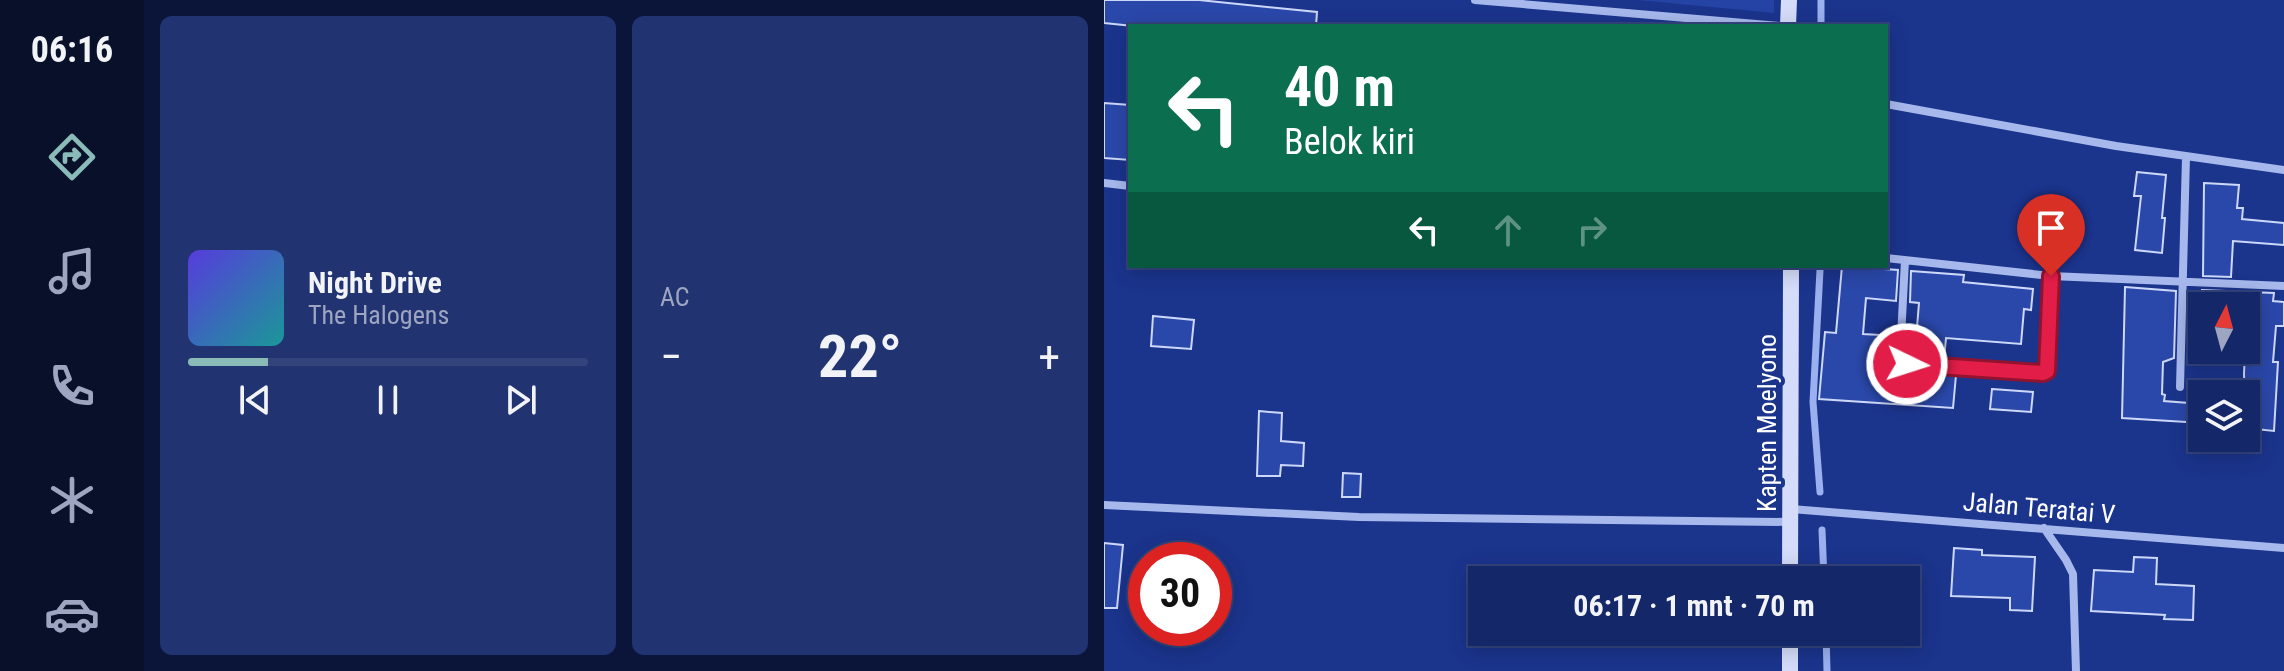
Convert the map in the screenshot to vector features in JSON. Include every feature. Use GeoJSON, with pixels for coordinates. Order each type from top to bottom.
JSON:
{"type":"FeatureCollection","features":[{"type":"Feature","properties":{"kind":"street"},"geometry":{"type":"LineString","coordinates":[[1475,0],[1757,24]]}},
{"type":"Feature","properties":{"kind":"street"},"geometry":{"type":"LineString","coordinates":[[1788,24],[1789,0]]}},
{"type":"Feature","properties":{"kind":"street"},"geometry":{"type":"LineString","coordinates":[[1888,104],[2186,157],[2284,170]]}},
{"type":"Feature","properties":{"kind":"street"},"geometry":{"type":"LineString","coordinates":[[2180,387],[2186,157]]}},
{"type":"Feature","properties":{"kind":"street"},"geometry":{"type":"LineString","coordinates":[[1104,183],[1128,186]]}},
{"type":"Feature","properties":{"kind":"street"},"geometry":{"type":"LineString","coordinates":[[1888,258],[2051,276],[2284,286]]}},
{"type":"Feature","properties":{"kind":"street"},"geometry":{"type":"LineString","coordinates":[[1905,260],[1900,357],[1907,364],[2047,371],[2051,276]]}},
{"type":"Feature","properties":{"kind":"street","name":"Kapten Moelyono"},"geometry":{"type":"LineString","coordinates":[[1790,566],[1791,268]]}},
{"type":"Feature","properties":{"kind":"street","name":"Jalan Teratai V"},"geometry":{"type":"LineString","coordinates":[[1104,505],[1359,517],[1791,516],[2044,528],[2284,548]]}},
{"type":"Feature","properties":{"kind":"street"},"geometry":{"type":"LineString","coordinates":[[2044,528],[2073,574],[2076,671]]}},
{"type":"Feature","properties":{"kind":"street"},"geometry":{"type":"LineString","coordinates":[[1790,646],[1790,671]]}},
{"type":"Feature","properties":{"kind":"shaded area"},"geometry":{"type":"Polygon","coordinates":[[[1638,0],[1774,0],[1774,13],[1638,0]]]}},
{"type":"Feature","properties":{"kind":"building"},"geometry":{"type":"Polygon","coordinates":[[[1104,0],[1199,0],[1317,12],[1316,24],[1104,23],[1104,0]]]}},
{"type":"Feature","properties":{"kind":"building"},"geometry":{"type":"Polygon","coordinates":[[[1104,103],[1128,105],[1128,160],[1104,158],[1104,103]]]}},
{"type":"Feature","properties":{"kind":"building"},"geometry":{"type":"Polygon","coordinates":[[[2137,172],[2166,175],[2162,253],[2135,250],[2141,196],[2134,196],[2137,172]]]}},
{"type":"Feature","properties":{"kind":"building"},"geometry":{"type":"Polygon","coordinates":[[[2204,183],[2239,185],[2237,208],[2243,208],[2242,219],[2284,223],[2284,245],[2233,241],[2231,277],[2203,276],[2204,183]]]}},
{"type":"Feature","properties":{"kind":"building"},"geometry":{"type":"Polygon","coordinates":[[[1842,268],[1898,270],[1896,301],[1866,298],[1863,334],[1880,335],[1879,342],[1894,343],[1893,359],[1899,368],[1956,375],[1953,408],[1819,399],[1825,332],[1836,333],[1842,268]]]}},
{"type":"Feature","properties":{"kind":"building"},"geometry":{"type":"Polygon","coordinates":[[[1911,271],[1964,275],[1963,282],[2033,289],[2031,310],[2024,309],[2021,344],[1946,338],[1944,359],[1907,357],[1908,343],[1913,344],[1913,339],[1916,339],[1919,303],[1910,302],[1911,271]]]}},
{"type":"Feature","properties":{"kind":"building"},"geometry":{"type":"Polygon","coordinates":[[[2125,287],[2176,291],[2174,358],[2163,362],[2162,394],[2165,395],[2164,401],[2188,403],[2188,422],[2122,418],[2125,287]]]}},
{"type":"Feature","properties":{"kind":"building"},"geometry":{"type":"Polygon","coordinates":[[[2202,290],[2250,292],[2202,292],[2202,290]]]}},
{"type":"Feature","properties":{"kind":"building"},"geometry":{"type":"Polygon","coordinates":[[[2260,292],[2274,293],[2273,301],[2284,302],[2284,326],[2276,326],[2273,362],[2278,362],[2274,431],[2260,430],[2260,380],[2244,380],[2244,364],[2260,364],[2260,292]]]}},
{"type":"Feature","properties":{"kind":"building"},"geometry":{"type":"Polygon","coordinates":[[[1153,316],[1194,320],[1191,349],[1151,346],[1153,316]]]}},
{"type":"Feature","properties":{"kind":"building"},"geometry":{"type":"Polygon","coordinates":[[[1992,389],[2033,392],[2031,412],[1990,409],[1992,389]]]}},
{"type":"Feature","properties":{"kind":"building"},"geometry":{"type":"Polygon","coordinates":[[[1259,411],[1282,413],[1281,441],[1304,443],[1303,466],[1281,465],[1280,476],[1257,476],[1259,411]]]}},
{"type":"Feature","properties":{"kind":"building"},"geometry":{"type":"Polygon","coordinates":[[[1343,473],[1361,474],[1360,497],[1342,497],[1343,473]]]}},
{"type":"Feature","properties":{"kind":"building"},"geometry":{"type":"Polygon","coordinates":[[[1104,543],[1123,545],[1117,608],[1104,608],[1104,543]]]}},
{"type":"Feature","properties":{"kind":"building"},"geometry":{"type":"Polygon","coordinates":[[[1954,548],[1982,550],[1982,555],[2035,557],[2032,611],[2010,610],[2010,598],[1951,596],[1954,548]]]}},
{"type":"Feature","properties":{"kind":"building"},"geometry":{"type":"Polygon","coordinates":[[[2134,557],[2157,558],[2156,584],[2194,586],[2193,620],[2164,619],[2165,615],[2091,611],[2094,570],[2133,572],[2134,557]]]}},
{"type":"Feature","properties":{"kind":"waterway"},"geometry":{"type":"LineString","coordinates":[[1821,0],[1821,24]]}},
{"type":"Feature","properties":{"kind":"waterway"},"geometry":{"type":"LineString","coordinates":[[1820,270],[1813,402],[1820,492]]}},
{"type":"Feature","properties":{"kind":"waterway"},"geometry":{"type":"LineString","coordinates":[[1822,530],[1823,566]]}},
{"type":"Feature","properties":{"kind":"waterway"},"geometry":{"type":"LineString","coordinates":[[1826,646],[1827,671]]}},
{"type":"Feature","properties":{"kind":"route"},"geometry":{"type":"LineString","coordinates":[[1907,364],[2047,371],[2051,276]]}}]}
